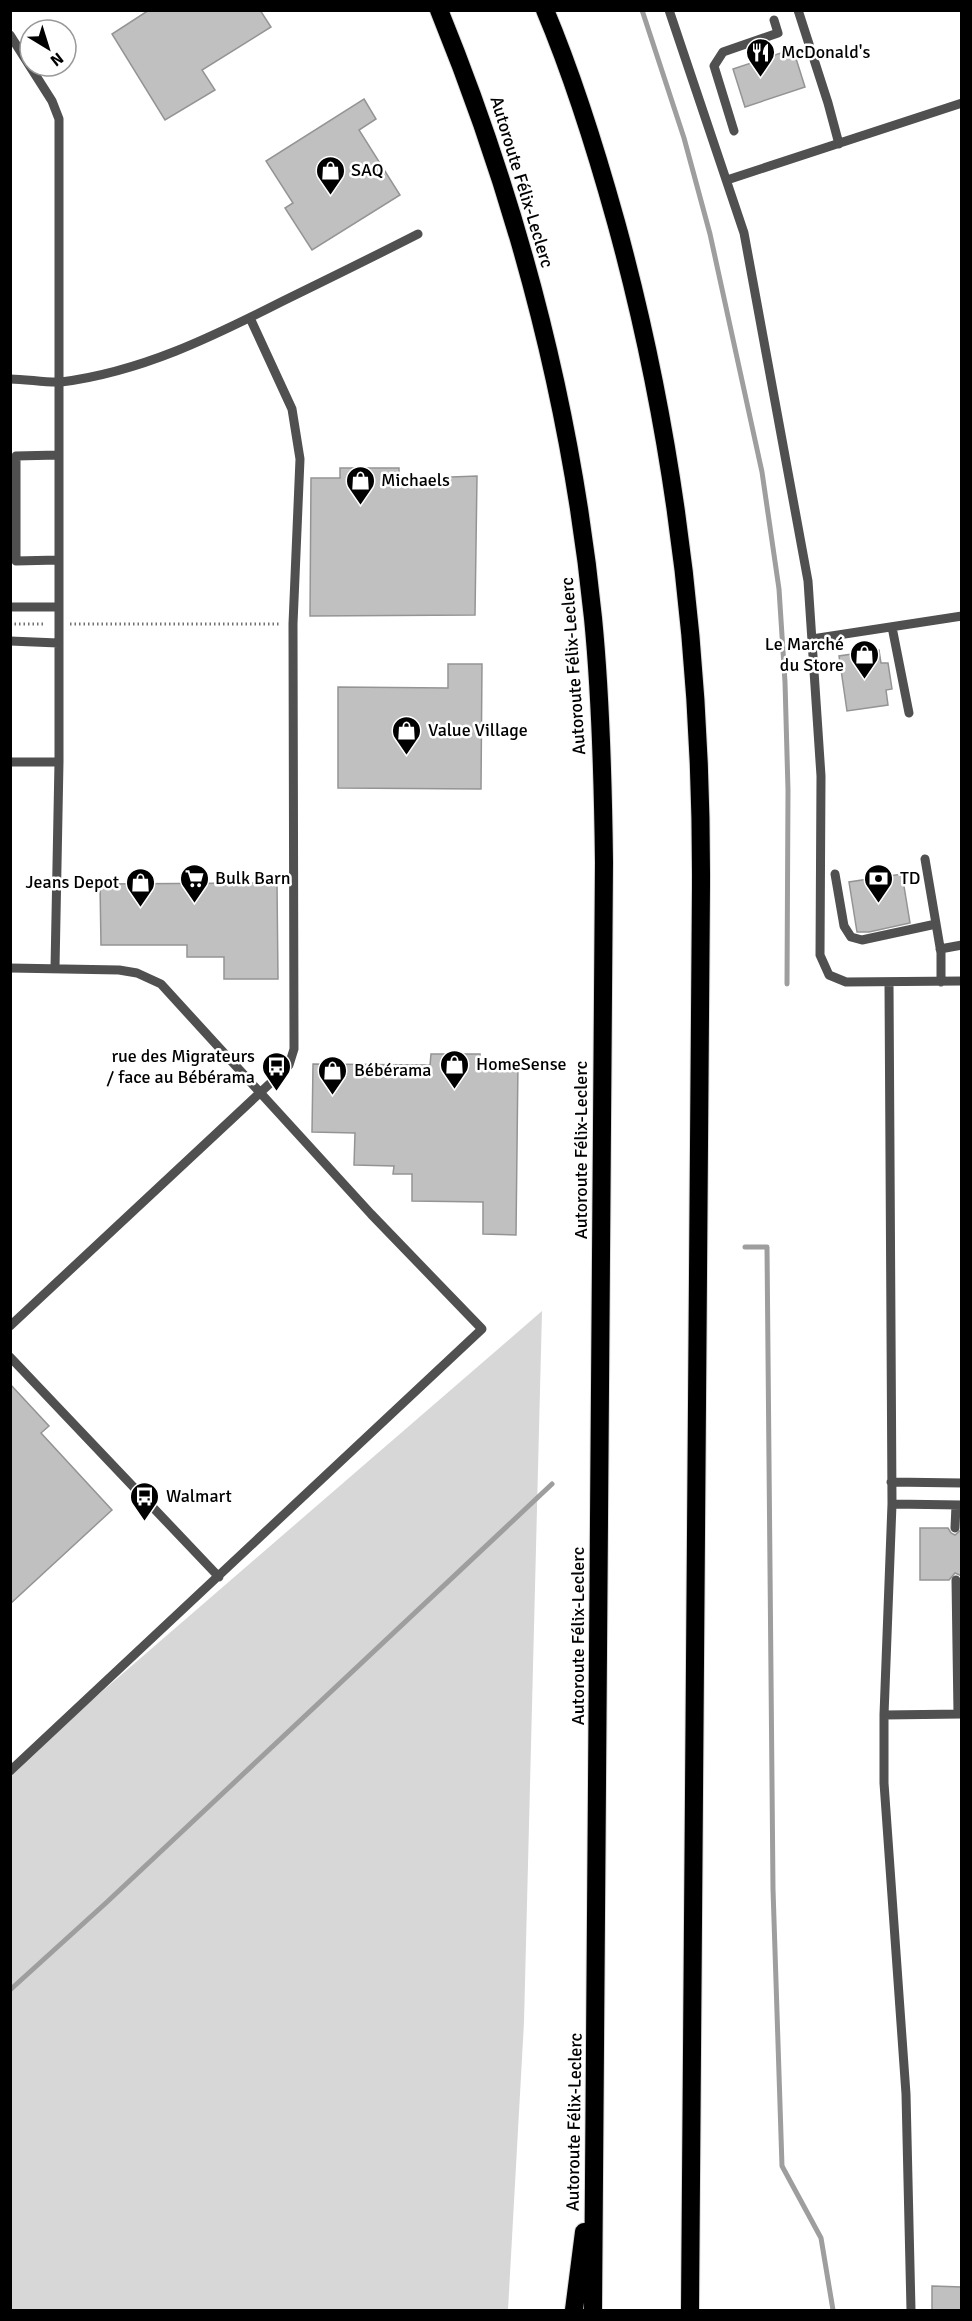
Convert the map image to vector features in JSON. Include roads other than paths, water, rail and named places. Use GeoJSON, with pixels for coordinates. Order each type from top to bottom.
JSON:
{"type":"FeatureCollection","features":[{"type":"Feature","properties":{"kind":"highway","name":"Autoroute Félix-Leclerc"},"geometry":{"type":"LineString","coordinates":[[439,10],[494,156],[545,338],[570,459],[583,541],[598,688],[604,862],[593,2310]]}},
{"type":"Feature","properties":{"kind":"highway"},"geometry":{"type":"LineString","coordinates":[[545,10],[580,103],[601,169]]}},
{"type":"Feature","properties":{"kind":"highway"},"geometry":{"type":"LineString","coordinates":[[558,10],[638,305],[654,375],[667,447],[690,616],[699,739],[701,876],[691,2306]]}},
{"type":"Feature","properties":{"kind":"highway"},"geometry":{"type":"LineString","coordinates":[[574,2310],[595,2159]]}},
{"type":"Feature","properties":{"kind":"lane"},"geometry":{"type":"LineString","coordinates":[[669,10],[744,233],[808,580],[821,776],[820,955],[829,975],[846,982],[962,981]]}},
{"type":"Feature","properties":{"kind":"lane"},"geometry":{"type":"LineString","coordinates":[[798,10],[839,144]]}},
{"type":"Feature","properties":{"kind":"lane"},"geometry":{"type":"LineString","coordinates":[[734,131],[714,66],[723,52],[778,33],[774,20]]}},
{"type":"Feature","properties":{"kind":"lane"},"geometry":{"type":"LineString","coordinates":[[10,35],[52,101],[59,119],[59,851],[56,968]]}},
{"type":"Feature","properties":{"kind":"lane"},"geometry":{"type":"LineString","coordinates":[[727,180],[962,104]]}},
{"type":"Feature","properties":{"kind":"lane"},"geometry":{"type":"LineString","coordinates":[[10,379],[58,382],[105,374],[142,364],[178,351],[250,318],[418,234]]}},
{"type":"Feature","properties":{"kind":"lane"},"geometry":{"type":"LineString","coordinates":[[10,1326],[289,1065],[294,1049],[293,624],[300,459],[292,409],[250,318]]}},
{"type":"Feature","properties":{"kind":"lane"},"geometry":{"type":"LineString","coordinates":[[58,455],[14,453],[13,480],[16,561],[58,560]]}},
{"type":"Feature","properties":{"kind":"lane"},"geometry":{"type":"LineString","coordinates":[[10,492],[13,480]]}},
{"type":"Feature","properties":{"kind":"lane"},"geometry":{"type":"LineString","coordinates":[[10,607],[58,607]]}},
{"type":"Feature","properties":{"kind":"lane"},"geometry":{"type":"LineString","coordinates":[[812,639],[962,616]]}},
{"type":"Feature","properties":{"kind":"lane"},"geometry":{"type":"LineString","coordinates":[[892,627],[909,713]]}},
{"type":"Feature","properties":{"kind":"lane"},"geometry":{"type":"LineString","coordinates":[[10,641],[58,642]]}},
{"type":"Feature","properties":{"kind":"lane"},"geometry":{"type":"LineString","coordinates":[[10,762],[59,762]]}},
{"type":"Feature","properties":{"kind":"lane"},"geometry":{"type":"LineString","coordinates":[[925,859],[940,949],[941,982]]}},
{"type":"Feature","properties":{"kind":"lane"},"geometry":{"type":"LineString","coordinates":[[835,874],[844,926],[851,937],[862,940],[936,924]]}},
{"type":"Feature","properties":{"kind":"lane"},"geometry":{"type":"LineString","coordinates":[[940,949],[962,945]]}},
{"type":"Feature","properties":{"kind":"lane"},"geometry":{"type":"LineString","coordinates":[[10,968],[119,970],[137,972],[161,984],[376,1219],[482,1329],[10,1771]]}},
{"type":"Feature","properties":{"kind":"lane"},"geometry":{"type":"LineString","coordinates":[[889,983],[892,1504],[884,1715],[884,1792],[906,2094],[911,2310]]}},
{"type":"Feature","properties":{"kind":"lane"},"geometry":{"type":"LineString","coordinates":[[10,1357],[219,1577]]}},
{"type":"Feature","properties":{"kind":"lane"},"geometry":{"type":"LineString","coordinates":[[891,1482],[962,1483]]}},
{"type":"Feature","properties":{"kind":"lane"},"geometry":{"type":"LineString","coordinates":[[892,1504],[959,1505],[955,1528]]}},
{"type":"Feature","properties":{"kind":"lane"},"geometry":{"type":"LineString","coordinates":[[884,1715],[960,1714],[956,1580]]}},
{"type":"Feature","properties":{"kind":"waterway"},"geometry":{"type":"LineString","coordinates":[[642,10],[684,138],[710,234],[762,472],[779,589],[785,682],[788,790],[787,984]]}},
{"type":"Feature","properties":{"kind":"waterway"},"geometry":{"type":"LineString","coordinates":[[745,1247],[767,1247],[773,1889],[782,2166],[821,2238],[833,2310]]}},
{"type":"Feature","properties":{"kind":"waterway"},"geometry":{"type":"LineString","coordinates":[[10,1990],[107,1902],[552,1484]]}},
{"type":"Feature","properties":{"kind":"place","name":"McDonald's"},"geometry":{"type":"Point","coordinates":[760,78]}},
{"type":"Feature","properties":{"kind":"place","name":"SAQ"},"geometry":{"type":"Point","coordinates":[330,196]}},
{"type":"Feature","properties":{"kind":"place","name":"Michaels"},"geometry":{"type":"Point","coordinates":[360,506]}},
{"type":"Feature","properties":{"kind":"place","name":"Le Marché du Store"},"geometry":{"type":"Point","coordinates":[865,680]}},
{"type":"Feature","properties":{"kind":"place","name":"Value Village"},"geometry":{"type":"Point","coordinates":[407,756]}},
{"type":"Feature","properties":{"kind":"place","name":"Bulk Barn"},"geometry":{"type":"Point","coordinates":[194,904]}},
{"type":"Feature","properties":{"kind":"place","name":"TD"},"geometry":{"type":"Point","coordinates":[879,904]}},
{"type":"Feature","properties":{"kind":"place","name":"Jeans Depot"},"geometry":{"type":"Point","coordinates":[140,908]}},
{"type":"Feature","properties":{"kind":"place","name":"HomeSense"},"geometry":{"type":"Point","coordinates":[455,1090]}},
{"type":"Feature","properties":{"kind":"place","name":"rue des Migrateurs / face au Bébérama"},"geometry":{"type":"Point","coordinates":[276,1092]}},
{"type":"Feature","properties":{"kind":"place","name":"Bébérama"},"geometry":{"type":"Point","coordinates":[333,1096]}},
{"type":"Feature","properties":{"kind":"place","name":"Walmart"},"geometry":{"type":"Point","coordinates":[145,1522]}}]}
